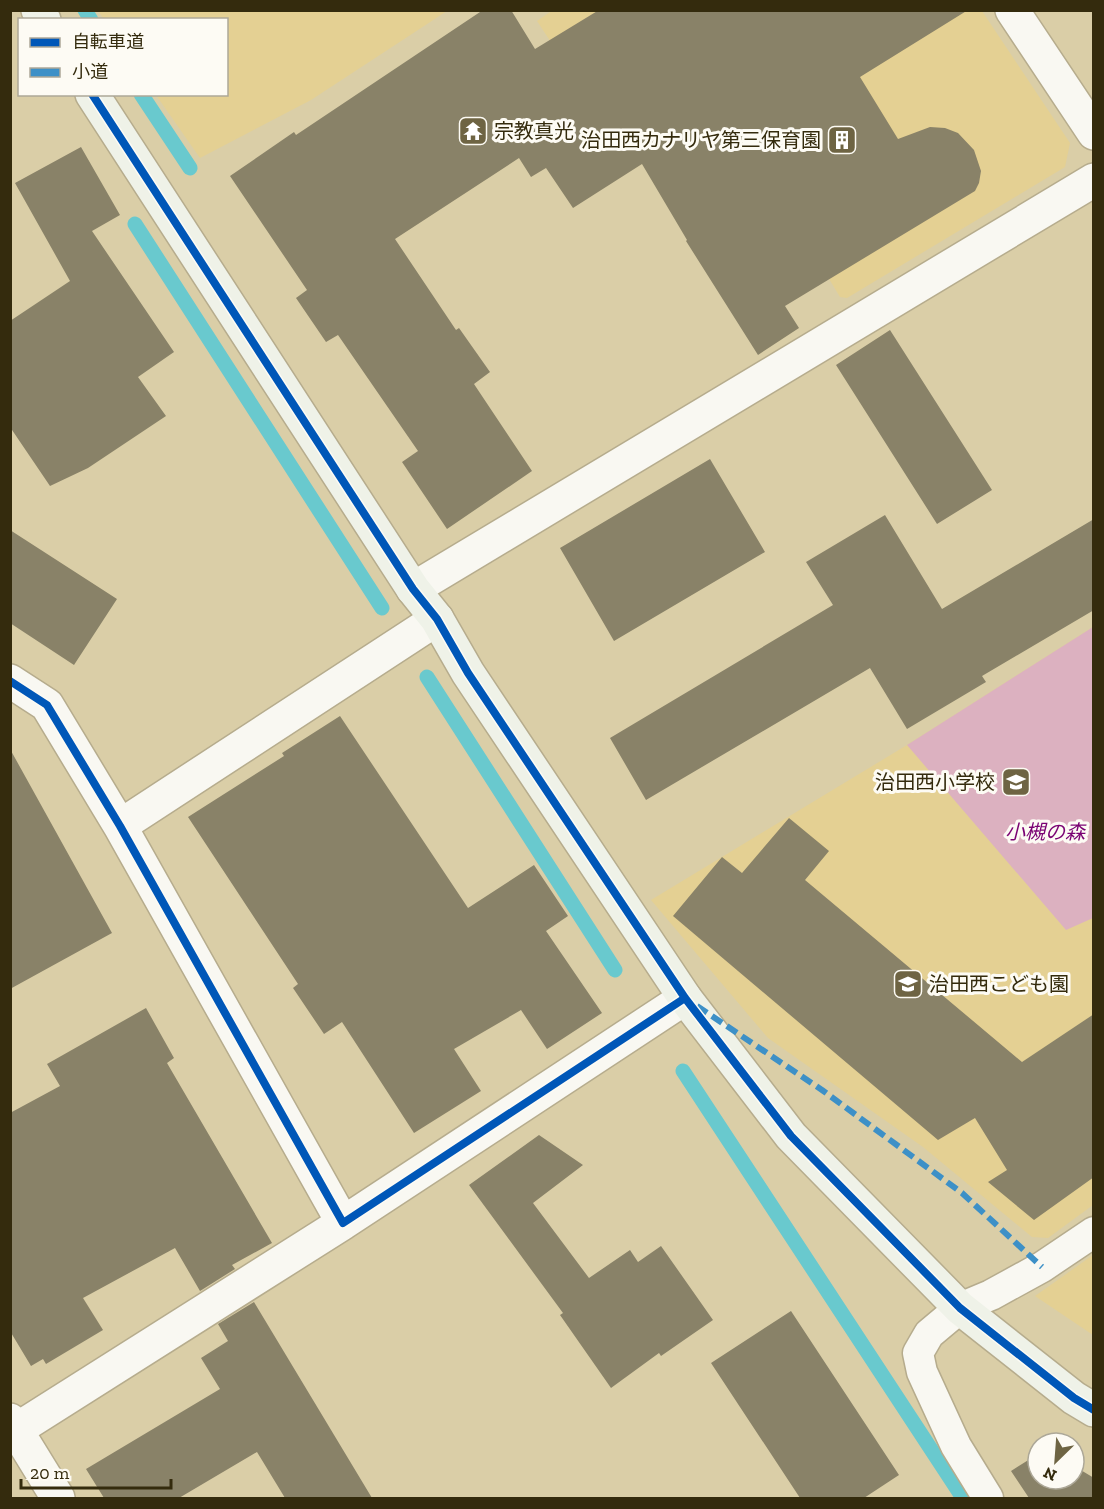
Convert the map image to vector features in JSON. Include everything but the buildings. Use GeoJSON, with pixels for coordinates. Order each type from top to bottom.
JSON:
{"type":"FeatureCollection","features":[{"type":"Feature","properties":{"kind":"street"},"geometry":{"type":"LineString","coordinates":[[1012,10],[1094,134]]}},
{"type":"Feature","properties":{"kind":"street"},"geometry":{"type":"LineString","coordinates":[[93,96],[413,589],[437,619],[468,673],[685,998],[791,1136],[960,1308],[1074,1398],[1094,1410]]}},
{"type":"Feature","properties":{"kind":"street"},"geometry":{"type":"LineString","coordinates":[[413,589],[1094,180]]}},
{"type":"Feature","properties":{"kind":"street"},"geometry":{"type":"LineString","coordinates":[[120,826],[437,619]]}},
{"type":"Feature","properties":{"kind":"street"},"geometry":{"type":"LineString","coordinates":[[10,681],[47,705],[120,826],[343,1223]]}},
{"type":"Feature","properties":{"kind":"street"},"geometry":{"type":"LineString","coordinates":[[58,1498],[13,1425],[343,1223],[685,998]]}},
{"type":"Feature","properties":{"kind":"lane"},"geometry":{"type":"LineString","coordinates":[[988,1498],[956,1446],[922,1372],[918,1353],[929,1334],[960,1308],[991,1295],[1042,1267],[1094,1232]]}},
{"type":"Feature","properties":{"kind":"shaded area"},"geometry":{"type":"Polygon","coordinates":[[[553,10],[982,11],[1070,143],[1065,167],[847,298],[840,297],[715,90],[622,150],[537,21],[553,10]]]}},
{"type":"Feature","properties":{"kind":"shaded area"},"geometry":{"type":"Polygon","coordinates":[[[98,11],[447,11],[311,100],[200,158],[157,96],[228,96],[228,18],[103,18],[98,11]]]}},
{"type":"Feature","properties":{"kind":"shaded area","name":"治田西こども園"},"geometry":{"type":"Polygon","coordinates":[[[1093,627],[1093,1205],[1048,1238],[1032,1237],[923,1147],[768,1038],[651,900],[907,745],[1093,627]]]}},
{"type":"Feature","properties":{"kind":"shaded area"},"geometry":{"type":"Polygon","coordinates":[[[1093,1255],[1093,1335],[1035,1296],[1093,1255]]]}},
{"type":"Feature","properties":{"kind":"green space","name":"治田西小学校"},"geometry":{"type":"Polygon","coordinates":[[[1093,627],[1093,918],[1066,930],[907,745],[1093,627]]]}},
{"type":"Feature","properties":{"kind":"waterway"},"geometry":{"type":"LineString","coordinates":[[85,10],[90,18]]}},
{"type":"Feature","properties":{"kind":"waterway"},"geometry":{"type":"LineString","coordinates":[[142,96],[190,168]]}},
{"type":"Feature","properties":{"kind":"waterway"},"geometry":{"type":"LineString","coordinates":[[135,224],[382,608]]}},
{"type":"Feature","properties":{"kind":"waterway"},"geometry":{"type":"LineString","coordinates":[[427,677],[615,970]]}},
{"type":"Feature","properties":{"kind":"waterway"},"geometry":{"type":"LineString","coordinates":[[683,1071],[963,1498]]}},
{"type":"Feature","properties":{"kind":"marked path"},"geometry":{"type":"LineString","coordinates":[[697,1006],[822,1090],[962,1193],[1042,1267]]}},
{"type":"Feature","properties":{"kind":"cycle path"},"geometry":{"type":"LineString","coordinates":[[93,96],[413,589],[437,619],[468,673],[685,998],[791,1136],[960,1308],[1074,1398],[1094,1410]]}},
{"type":"Feature","properties":{"kind":"cycle path"},"geometry":{"type":"LineString","coordinates":[[10,681],[47,705],[120,826],[343,1223],[685,998]]}},
{"type":"Feature","properties":{"kind":"place","name":"宗教真光"},"geometry":{"type":"Point","coordinates":[473,131]}},
{"type":"Feature","properties":{"kind":"place","name":"治田西カナリヤ第三保育園"},"geometry":{"type":"Point","coordinates":[842,140]}},
{"type":"Feature","properties":{"kind":"place","name":"治田西小学校"},"geometry":{"type":"Point","coordinates":[1016,782]}},
{"type":"Feature","properties":{"kind":"place","name":"治田西こども園"},"geometry":{"type":"Point","coordinates":[908,984]}},
{"type":"Feature","properties":{"kind":"park label","name":"小槻の森"},"geometry":{"type":"Point","coordinates":[1045,832]}}]}
